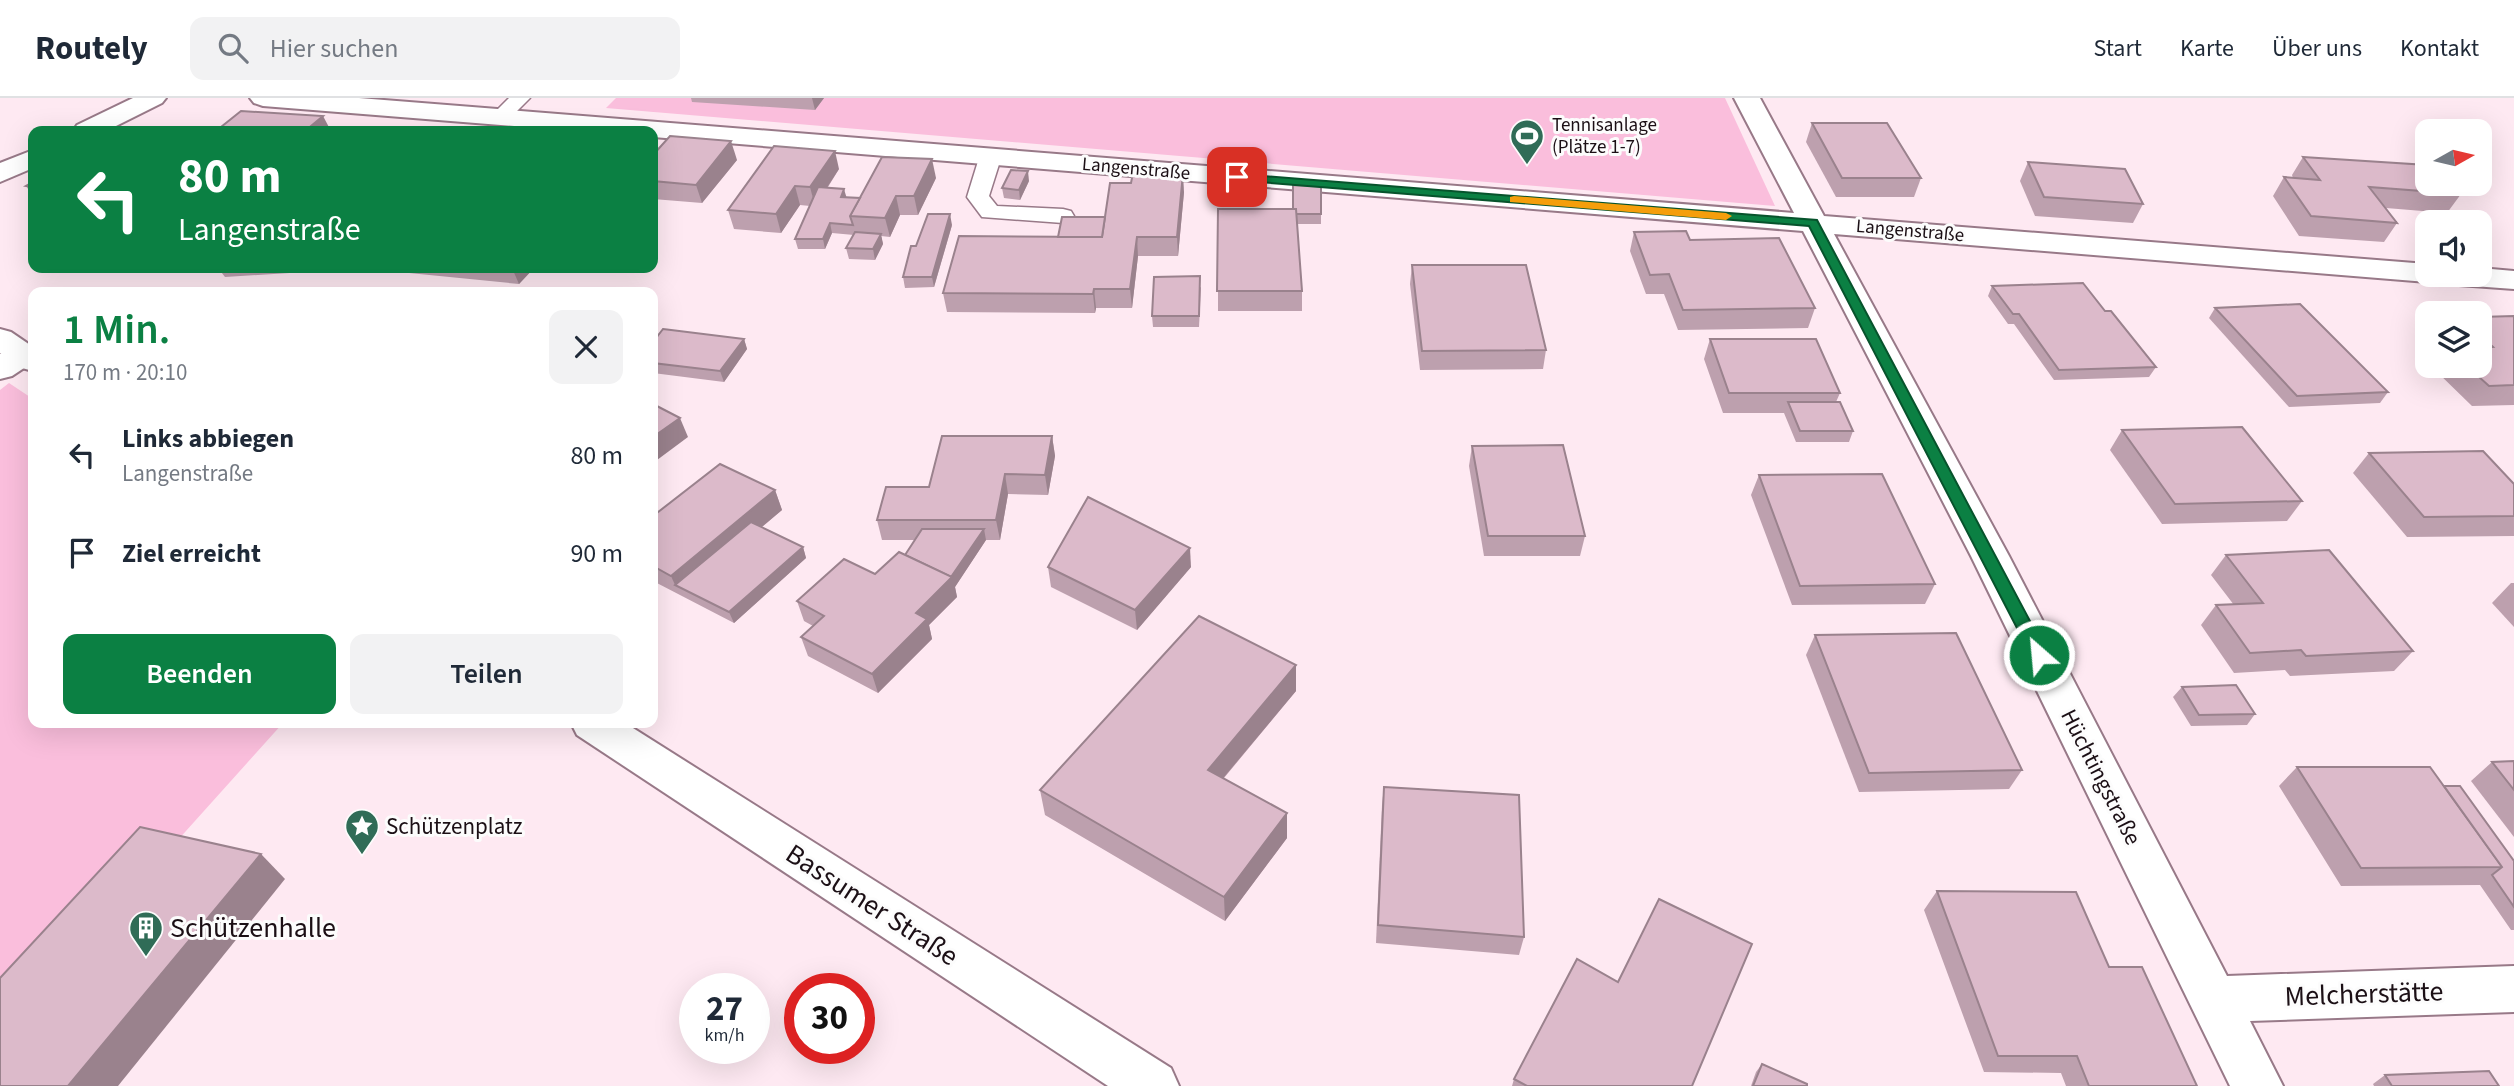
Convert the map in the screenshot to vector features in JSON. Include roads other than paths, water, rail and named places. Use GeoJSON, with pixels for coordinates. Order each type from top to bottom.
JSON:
{"type":"FeatureCollection","features":[{"type":"Feature","properties":{"kind":"street"},"geometry":{"type":"LineString","coordinates":[[96,126],[153,98]]}},
{"type":"Feature","properties":{"kind":"street","name":"Langenstraße"},"geometry":{"type":"LineString","coordinates":[[263,98],[597,126]]}},
{"type":"Feature","properties":{"kind":"street","name":"Hüchtingstraße"},"geometry":{"type":"LineString","coordinates":[[1747,98],[1990,556],[2257,1086]]}},
{"type":"Feature","properties":{"kind":"street","name":"Langenstraße"},"geometry":{"type":"LineString","coordinates":[[658,131],[2415,272]]}},
{"type":"Feature","properties":{"kind":"street"},"geometry":{"type":"LineString","coordinates":[[0,174],[28,160]]}},
{"type":"Feature","properties":{"kind":"street"},"geometry":{"type":"LineString","coordinates":[[2492,278],[2514,280]]}},
{"type":"Feature","properties":{"kind":"street","name":"Bassumer Straße"},"geometry":{"type":"LineString","coordinates":[[600,728],[1153,1086]]}},
{"type":"Feature","properties":{"kind":"street","name":"Melcherstätte"},"geometry":{"type":"LineString","coordinates":[[2213,999],[2514,989]]}},
{"type":"Feature","properties":{"kind":"lane"},"geometry":{"type":"LineString","coordinates":[[499,118],[520,98]]}},
{"type":"Feature","properties":{"kind":"lane"},"geometry":{"type":"LineString","coordinates":[[990,158],[978,197],[990,212],[1063,216]]}},
{"type":"Feature","properties":{"kind":"place","name":"Tennisanlage (Plätze 1-7)"},"geometry":{"type":"Point","coordinates":[1527,166]}},
{"type":"Feature","properties":{"kind":"place","name":"Schützenplatz"},"geometry":{"type":"Point","coordinates":[362,856]}},
{"type":"Feature","properties":{"kind":"place","name":"Schützenhalle"},"geometry":{"type":"Point","coordinates":[146,958]}}]}
